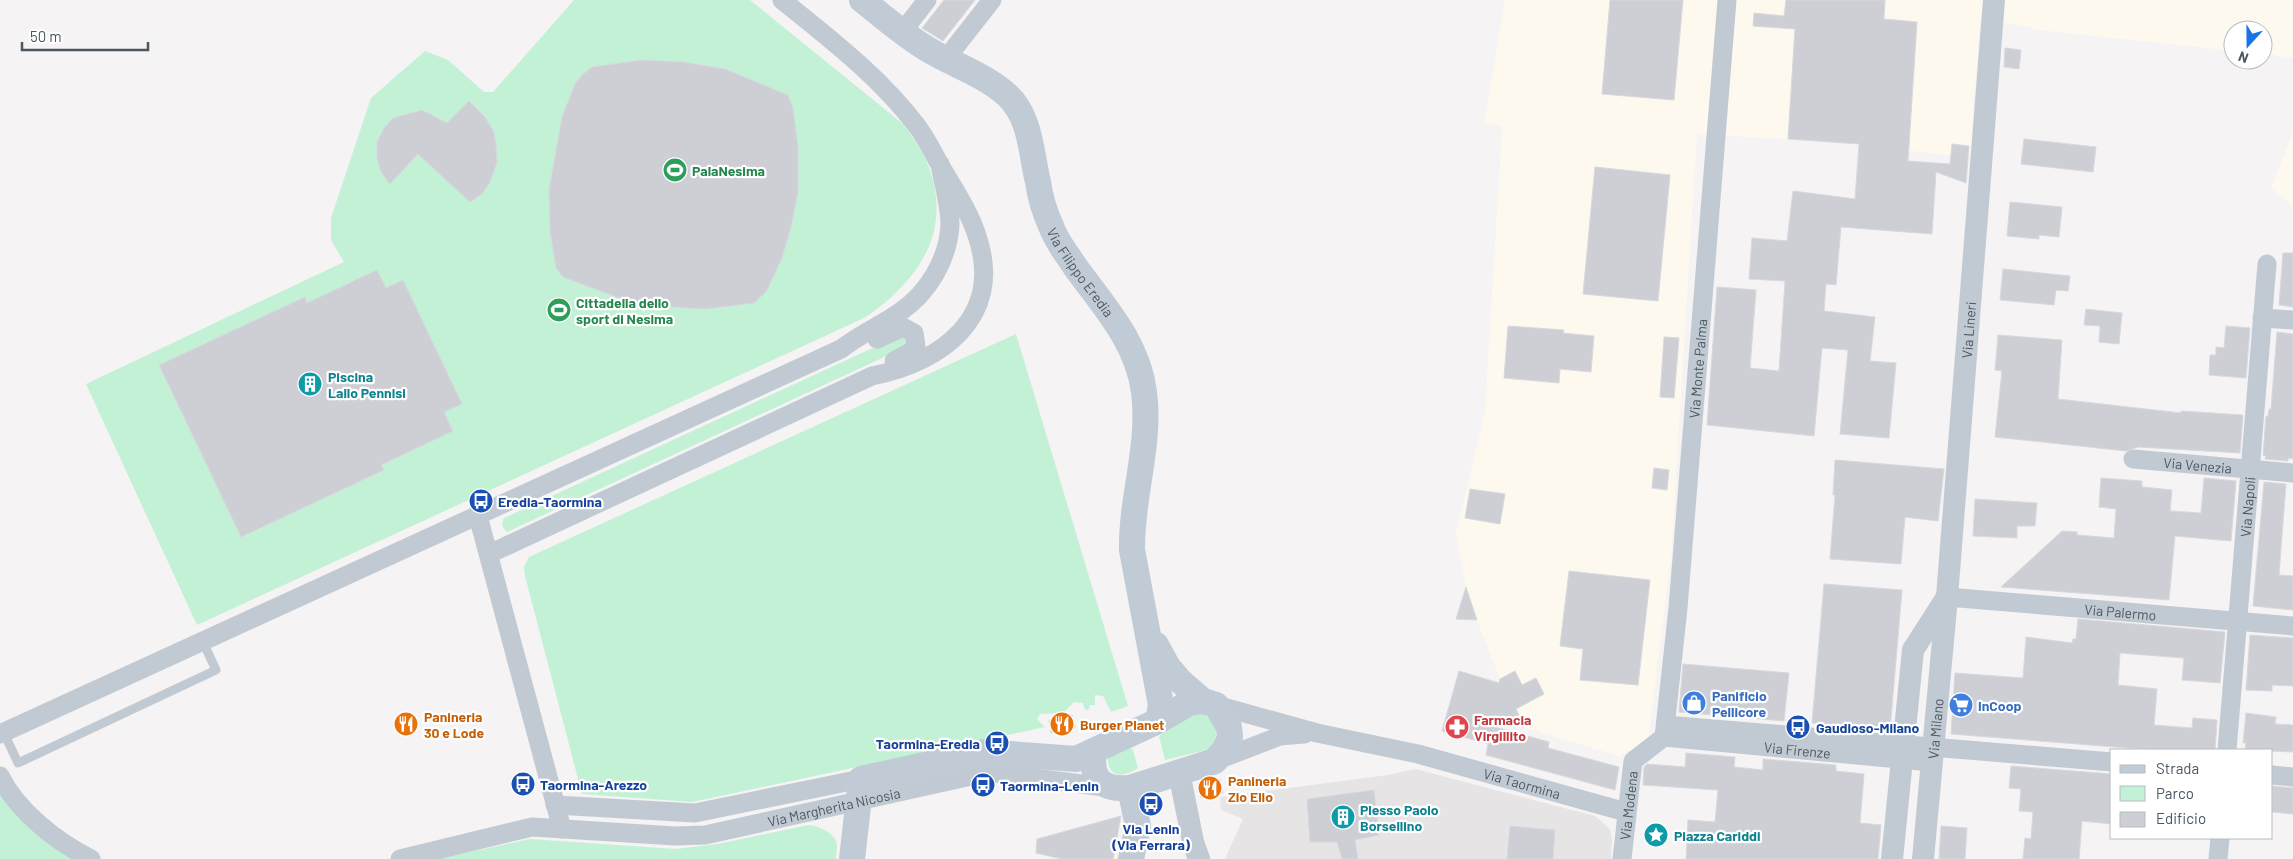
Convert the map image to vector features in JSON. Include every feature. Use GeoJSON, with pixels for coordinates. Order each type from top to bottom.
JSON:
{"type":"FeatureCollection","features":[{"type":"Feature","properties":{"kind":"main road","name":"Via Filippo Eredia"},"geometry":{"type":"LineString","coordinates":[[862,0],[945,60],[988,82],[1006,94],[1022,115],[1038,186],[1050,225],[1058,240],[1119,326],[1130,346],[1140,372],[1145,414],[1132,527],[1132,550],[1146,620]]}},
{"type":"Feature","properties":{"kind":"main road"},"geometry":{"type":"LineString","coordinates":[[1118,787],[1215,761],[1226,749],[1230,737],[1229,727],[1210,703],[1190,691],[1168,667],[1146,620]]}},
{"type":"Feature","properties":{"kind":"main road"},"geometry":{"type":"LineString","coordinates":[[1146,620],[1161,705],[1158,721]]}},
{"type":"Feature","properties":{"kind":"main road","name":"Via Margherita Nicosia"},"geometry":{"type":"LineString","coordinates":[[860,790],[969,754],[1002,752],[1076,759],[1158,721],[1189,703],[1210,703]]}},
{"type":"Feature","properties":{"kind":"main road"},"geometry":{"type":"LineString","coordinates":[[1094,750],[1092,764],[1096,777],[1118,787],[1135,813],[1138,826],[1131,859]]}},
{"type":"Feature","properties":{"kind":"main road"},"geometry":{"type":"LineString","coordinates":[[852,859],[860,790]]}},
{"type":"Feature","properties":{"kind":"street"},"geometry":{"type":"LineString","coordinates":[[782,0],[855,62],[900,106],[917,126],[960,196],[978,238],[984,271],[980,301],[966,328],[937,352],[900,370],[872,376]]}},
{"type":"Feature","properties":{"kind":"street"},"geometry":{"type":"LineString","coordinates":[[903,31],[927,0]]}},
{"type":"Feature","properties":{"kind":"street"},"geometry":{"type":"LineString","coordinates":[[945,60],[992,0]]}},
{"type":"Feature","properties":{"kind":"street","name":"Via Monte Palma"},"geometry":{"type":"LineString","coordinates":[[1665,731],[1681,570],[1727,0]]}},
{"type":"Feature","properties":{"kind":"street","name":"Via Lineri"},"geometry":{"type":"LineString","coordinates":[[1913,650],[1947,597],[1994,0]]}},
{"type":"Feature","properties":{"kind":"street"},"geometry":{"type":"LineString","coordinates":[[841,349],[861,333],[902,310],[920,294],[934,276],[943,256],[950,223],[940,164]]}},
{"type":"Feature","properties":{"kind":"street","name":"Via Napoli"},"geometry":{"type":"LineString","coordinates":[[2227,749],[2267,264]]}},
{"type":"Feature","properties":{"kind":"street"},"geometry":{"type":"LineString","coordinates":[[2262,318],[2293,320]]}},
{"type":"Feature","properties":{"kind":"street"},"geometry":{"type":"LineString","coordinates":[[2,734],[841,349],[866,344],[903,327],[914,333],[916,346],[912,351],[894,360],[872,376],[489,554]]}},
{"type":"Feature","properties":{"kind":"street","name":"Via Venezia"},"geometry":{"type":"LineString","coordinates":[[2133,459],[2293,473]]}},
{"type":"Feature","properties":{"kind":"street"},"geometry":{"type":"LineString","coordinates":[[478,516],[562,829]]}},
{"type":"Feature","properties":{"kind":"street","name":"Via Palermo"},"geometry":{"type":"LineString","coordinates":[[1947,597],[2293,626]]}},
{"type":"Feature","properties":{"kind":"street","name":"Via Milano"},"geometry":{"type":"LineString","coordinates":[[1923,859],[1947,597]]}},
{"type":"Feature","properties":{"kind":"street","name":"Via Milano"},"geometry":{"type":"LineString","coordinates":[[1892,859],[1913,650]]}},
{"type":"Feature","properties":{"kind":"street"},"geometry":{"type":"LineString","coordinates":[[1210,703],[1317,734]]}},
{"type":"Feature","properties":{"kind":"street"},"geometry":{"type":"LineString","coordinates":[[1665,731],[1800,742]]}},
{"type":"Feature","properties":{"kind":"street","name":"Via Modena"},"geometry":{"type":"LineString","coordinates":[[1622,859],[1632,761],[1665,731]]}},
{"type":"Feature","properties":{"kind":"street"},"geometry":{"type":"LineString","coordinates":[[1215,761],[1280,736],[1317,734]]}},
{"type":"Feature","properties":{"kind":"street","name":"Via Taormina"},"geometry":{"type":"LineString","coordinates":[[1317,734],[1418,754],[1626,812]]}},
{"type":"Feature","properties":{"kind":"street","name":"Via Firenze"},"geometry":{"type":"LineString","coordinates":[[1800,742],[1852,739],[1902,751]]}},
{"type":"Feature","properties":{"kind":"street","name":"Via Firenze"},"geometry":{"type":"LineString","coordinates":[[1800,742],[1932,754],[2110,762]]}},
{"type":"Feature","properties":{"kind":"street"},"geometry":{"type":"LineString","coordinates":[[1179,772],[1193,842],[1199,859]]}},
{"type":"Feature","properties":{"kind":"street","name":"Via Margherita Nicosia"},"geometry":{"type":"LineString","coordinates":[[556,805],[696,813],[995,773],[1118,787]]}},
{"type":"Feature","properties":{"kind":"street"},"geometry":{"type":"LineString","coordinates":[[2273,775],[2293,777]]}},
{"type":"Feature","properties":{"kind":"street"},"geometry":{"type":"LineString","coordinates":[[0,776],[34,818],[68,846],[91,859]]}},
{"type":"Feature","properties":{"kind":"street","name":"Via Margherita Nicosia"},"geometry":{"type":"LineString","coordinates":[[400,859],[532,827],[675,836],[705,835],[860,790]]}},
{"type":"Feature","properties":{"kind":"street"},"geometry":{"type":"LineString","coordinates":[[2218,859],[2220,839]]}},
{"type":"Feature","properties":{"kind":"lane"},"geometry":{"type":"LineString","coordinates":[[2,734],[18,763],[216,670],[203,642]]}},
{"type":"Feature","properties":{"kind":"shaded area"},"geometry":{"type":"Polygon","coordinates":[[[1505,0],[2293,0],[2293,58],[2273,55],[2273,20],[2223,20],[2223,50],[2039,30],[2016,24],[1980,21],[1970,158],[1847,143],[1697,134],[1671,558],[1648,741],[1619,756],[1526,728],[1500,679],[1466,587],[1456,532],[1485,412],[1502,127],[1484,123],[1505,0]]]}},
{"type":"Feature","properties":{"kind":"shaded area"},"geometry":{"type":"Polygon","coordinates":[[[2293,131],[2293,206],[2271,188],[2293,131]]]}},
{"type":"Feature","properties":{"kind":"shaded area"},"geometry":{"type":"Polygon","coordinates":[[[1415,769],[1595,816],[1610,829],[1612,840],[1611,859],[1225,859],[1243,819],[1221,810],[1220,797],[1388,775],[1415,769]]]}},
{"type":"Feature","properties":{"kind":"green space","name":"Cittadella dello sport di Nesima"},"geometry":{"type":"Polygon","coordinates":[[[574,0],[750,0],[903,124],[915,140],[928,164],[936,194],[933,236],[925,255],[900,288],[866,317],[197,625],[86,384],[344,262],[331,240],[331,218],[371,98],[425,51],[448,60],[484,92],[493,92],[574,0]]]}},
{"type":"Feature","properties":{"kind":"green space"},"geometry":{"type":"Polygon","coordinates":[[[903,334],[908,336],[908,346],[507,532],[503,527],[504,518],[903,334]]]}},
{"type":"Feature","properties":{"kind":"green space"},"geometry":{"type":"Polygon","coordinates":[[[1016,334],[1128,706],[1111,712],[1103,696],[1095,695],[1095,705],[1090,705],[1088,711],[1084,708],[1083,703],[1074,702],[1063,713],[1040,714],[1037,719],[1045,727],[692,802],[582,794],[525,576],[524,567],[529,557],[1016,334]]]}},
{"type":"Feature","properties":{"kind":"green space"},"geometry":{"type":"Polygon","coordinates":[[[1200,713],[1215,723],[1217,732],[1210,749],[1165,760],[1159,736],[1190,716],[1200,713]]]}},
{"type":"Feature","properties":{"kind":"green space"},"geometry":{"type":"Polygon","coordinates":[[[1129,747],[1133,750],[1138,768],[1123,775],[1114,773],[1108,765],[1108,758],[1129,747]]]}},
{"type":"Feature","properties":{"kind":"green space"},"geometry":{"type":"Polygon","coordinates":[[[0,789],[74,859],[0,859],[0,789]]]}},
{"type":"Feature","properties":{"kind":"green space"},"geometry":{"type":"Polygon","coordinates":[[[808,825],[821,828],[830,833],[836,841],[836,859],[438,859],[530,839],[676,849],[718,844],[808,825]]]}},
{"type":"Feature","properties":{"kind":"building"},"geometry":{"type":"Polygon","coordinates":[[[944,0],[975,0],[943,41],[922,28],[944,0]]]}},
{"type":"Feature","properties":{"kind":"building"},"geometry":{"type":"Polygon","coordinates":[[[1610,0],[1683,0],[1674,100],[1602,94],[1610,0]]]}},
{"type":"Feature","properties":{"kind":"building"},"geometry":{"type":"Polygon","coordinates":[[[1786,0],[1885,0],[1884,19],[1917,22],[1908,161],[1950,164],[1952,144],[1969,146],[1966,183],[1936,172],[1932,234],[1841,227],[1836,285],[1826,284],[1824,311],[1875,317],[1870,361],[1896,363],[1889,438],[1840,434],[1848,350],[1822,348],[1814,436],[1707,425],[1717,287],[1756,290],[1750,368],[1779,371],[1785,281],[1749,279],[1752,238],[1787,241],[1793,191],[1855,199],[1859,144],[1788,139],[1795,29],[1753,26],[1754,13],[1784,16],[1786,0]]]}},
{"type":"Feature","properties":{"kind":"building"},"geometry":{"type":"Polygon","coordinates":[[[2005,48],[2021,50],[2019,69],[2004,67],[2005,48]]]}},
{"type":"Feature","properties":{"kind":"building","name":"PalaNesima"},"geometry":{"type":"Polygon","coordinates":[[[641,60],[683,62],[725,69],[788,95],[793,108],[798,147],[798,192],[782,258],[766,292],[754,303],[705,309],[627,301],[563,277],[556,268],[550,232],[549,190],[562,117],[575,84],[592,67],[641,60]]]}},
{"type":"Feature","properties":{"kind":"building"},"geometry":{"type":"Polygon","coordinates":[[[469,101],[485,117],[494,132],[496,146],[497,163],[490,182],[482,194],[470,202],[418,154],[390,184],[381,172],[377,158],[377,142],[384,128],[393,118],[422,110],[447,123],[469,101]]]}},
{"type":"Feature","properties":{"kind":"building"},"geometry":{"type":"Polygon","coordinates":[[[2024,139],[2096,147],[2093,172],[2021,164],[2024,139]]]}},
{"type":"Feature","properties":{"kind":"building"},"geometry":{"type":"Polygon","coordinates":[[[1595,167],[1670,175],[1658,301],[1583,294],[1595,167]]]}},
{"type":"Feature","properties":{"kind":"building"},"geometry":{"type":"Polygon","coordinates":[[[2010,202],[2062,207],[2059,237],[2039,235],[2039,239],[2007,236],[2010,202]]]}},
{"type":"Feature","properties":{"kind":"building"},"geometry":{"type":"Polygon","coordinates":[[[2283,253],[2293,253],[2293,307],[2279,305],[2283,253]]]}},
{"type":"Feature","properties":{"kind":"building"},"geometry":{"type":"Polygon","coordinates":[[[2003,269],[2070,276],[2068,291],[2056,290],[2054,305],[2000,300],[2003,269]]]}},
{"type":"Feature","properties":{"kind":"building","name":"Piscina Lallo Pennisi"},"geometry":{"type":"Polygon","coordinates":[[[377,270],[386,288],[403,280],[462,404],[444,412],[453,431],[381,465],[384,470],[241,537],[159,365],[305,297],[307,303],[377,270]]]}},
{"type":"Feature","properties":{"kind":"building"},"geometry":{"type":"Polygon","coordinates":[[[2086,309],[2122,313],[2119,344],[2099,342],[2100,326],[2084,325],[2086,309]]]}},
{"type":"Feature","properties":{"kind":"building"},"geometry":{"type":"Polygon","coordinates":[[[1508,326],[1564,330],[1563,333],[1594,336],[1591,372],[1560,369],[1559,383],[1504,378],[1508,326]]]}},
{"type":"Feature","properties":{"kind":"building"},"geometry":{"type":"Polygon","coordinates":[[[2226,326],[2250,328],[2246,378],[2209,375],[2210,355],[2216,355],[2216,347],[2224,348],[2226,326]]]}},
{"type":"Feature","properties":{"kind":"building"},"geometry":{"type":"Polygon","coordinates":[[[2277,332],[2293,334],[2293,459],[2288,458],[2288,461],[2265,459],[2266,456],[2263,455],[2266,416],[2268,417],[2269,409],[2271,409],[2277,332]]]}},
{"type":"Feature","properties":{"kind":"building"},"geometry":{"type":"Polygon","coordinates":[[[1998,335],[2062,340],[2058,399],[2181,413],[2181,411],[2243,415],[2240,453],[2138,447],[2126,451],[1995,437],[2002,371],[1995,370],[1998,335]]]}},
{"type":"Feature","properties":{"kind":"building"},"geometry":{"type":"Polygon","coordinates":[[[1664,337],[1679,338],[1674,398],[1660,397],[1664,337]]]}},
{"type":"Feature","properties":{"kind":"building"},"geometry":{"type":"Polygon","coordinates":[[[1835,460],[1944,469],[1938,521],[1905,517],[1901,564],[1830,559],[1835,495],[1833,495],[1835,460]]]}},
{"type":"Feature","properties":{"kind":"building"},"geometry":{"type":"Polygon","coordinates":[[[1654,468],[1669,470],[1667,490],[1652,488],[1654,468]]]}},
{"type":"Feature","properties":{"kind":"building"},"geometry":{"type":"Polygon","coordinates":[[[2101,478],[2142,481],[2142,487],[2172,490],[2170,511],[2201,513],[2204,478],[2236,481],[2231,541],[2175,536],[2169,600],[2001,587],[2062,531],[2077,532],[2077,535],[2114,538],[2116,509],[2099,507],[2101,478]]]}},
{"type":"Feature","properties":{"kind":"building"},"geometry":{"type":"Polygon","coordinates":[[[2264,482],[2286,484],[2279,575],[2293,576],[2293,610],[2253,606],[2264,482]]]}},
{"type":"Feature","properties":{"kind":"building"},"geometry":{"type":"Polygon","coordinates":[[[1470,489],[1505,494],[1500,524],[1465,518],[1470,489]]]}},
{"type":"Feature","properties":{"kind":"building"},"geometry":{"type":"Polygon","coordinates":[[[1975,499],[2037,503],[2035,526],[2017,526],[2017,538],[1973,536],[1975,499]]]}},
{"type":"Feature","properties":{"kind":"building"},"geometry":{"type":"Polygon","coordinates":[[[1569,571],[1650,580],[1638,685],[1580,680],[1583,649],[1560,646],[1569,571]]]}},
{"type":"Feature","properties":{"kind":"building"},"geometry":{"type":"Polygon","coordinates":[[[1824,584],[1902,590],[1890,730],[1812,723],[1824,584]]]}},
{"type":"Feature","properties":{"kind":"building"},"geometry":{"type":"Polygon","coordinates":[[[1466,587],[1477,620],[1456,619],[1466,587]]]}},
{"type":"Feature","properties":{"kind":"building"},"geometry":{"type":"Polygon","coordinates":[[[2078,619],[2225,632],[2220,683],[2182,680],[2184,658],[2120,653],[2118,685],[2157,689],[2154,725],[2192,728],[2193,718],[2217,720],[2215,749],[2140,749],[1951,734],[1955,673],[2023,678],[2026,637],[2072,643],[2073,639],[2076,639],[2078,619]]]}},
{"type":"Feature","properties":{"kind":"building"},"geometry":{"type":"Polygon","coordinates":[[[2250,635],[2293,638],[2293,686],[2272,685],[2272,691],[2246,690],[2250,635]]]}},
{"type":"Feature","properties":{"kind":"building"},"geometry":{"type":"Polygon","coordinates":[[[1683,664],[1789,673],[1784,721],[1679,712],[1683,664]]]}},
{"type":"Feature","properties":{"kind":"building"},"geometry":{"type":"Polygon","coordinates":[[[1459,671],[1499,683],[1500,679],[1515,671],[1522,685],[1536,678],[1544,694],[1516,709],[1519,715],[1492,726],[1549,742],[1548,748],[1619,767],[1615,790],[1486,755],[1488,744],[1442,731],[1459,671]]]}},
{"type":"Feature","properties":{"kind":"building"},"geometry":{"type":"Polygon","coordinates":[[[2246,713],[2276,717],[2275,724],[2293,725],[2293,752],[2273,751],[2273,749],[2245,749],[2246,743],[2243,743],[2246,713]]]}},
{"type":"Feature","properties":{"kind":"building","name":"Burger Planet"},"geometry":{"type":"Polygon","coordinates":[[[1072,715],[1075,728],[1051,733],[1049,720],[1072,715]]]}},
{"type":"Feature","properties":{"kind":"building"},"geometry":{"type":"Polygon","coordinates":[[[1686,753],[1735,757],[1734,767],[1763,770],[1763,759],[1836,765],[1836,771],[1864,774],[1860,823],[1881,825],[1878,859],[1686,859],[1688,820],[1715,822],[1718,790],[1643,785],[1644,767],[1647,764],[1685,767],[1686,753]]]}},
{"type":"Feature","properties":{"kind":"building"},"geometry":{"type":"Polygon","coordinates":[[[2011,766],[2110,774],[2110,824],[2082,821],[2079,859],[2023,859],[2025,838],[2031,839],[2033,812],[2019,811],[2021,789],[2009,788],[2011,766]]]}},
{"type":"Feature","properties":{"kind":"building","name":"Panineria Zio Elio"},"geometry":{"type":"Polygon","coordinates":[[[1220,779],[1223,793],[1201,798],[1198,783],[1220,779]]]}},
{"type":"Feature","properties":{"kind":"building"},"geometry":{"type":"Polygon","coordinates":[[[2273,786],[2293,788],[2293,814],[2273,812],[2273,786]]]}},
{"type":"Feature","properties":{"kind":"building","name":"Plesso Paolo Borsellino"},"geometry":{"type":"Polygon","coordinates":[[[1374,790],[1379,835],[1355,840],[1358,859],[1342,859],[1337,842],[1310,842],[1307,799],[1374,790]]]}},
{"type":"Feature","properties":{"kind":"building"},"geometry":{"type":"Polygon","coordinates":[[[1121,816],[1113,859],[1062,859],[1036,853],[1037,839],[1121,816]]]}},
{"type":"Feature","properties":{"kind":"building"},"geometry":{"type":"Polygon","coordinates":[[[1510,826],[1555,830],[1553,859],[1507,859],[1510,826]]]}},
{"type":"Feature","properties":{"kind":"building"},"geometry":{"type":"Polygon","coordinates":[[[1941,826],[1967,828],[1965,859],[1939,859],[1941,826]]]}},
{"type":"Feature","properties":{"kind":"place","name":"PalaNesima"},"geometry":{"type":"Point","coordinates":[675,170]}},
{"type":"Feature","properties":{"kind":"place","name":"Cittadella dello sport di Nesima"},"geometry":{"type":"Point","coordinates":[559,310]}},
{"type":"Feature","properties":{"kind":"place","name":"Piscina Lallo Pennisi"},"geometry":{"type":"Point","coordinates":[310,384]}},
{"type":"Feature","properties":{"kind":"place","name":"Eredia-Taormina"},"geometry":{"type":"Point","coordinates":[481,501]}},
{"type":"Feature","properties":{"kind":"place","name":"Panificio Pellicore"},"geometry":{"type":"Point","coordinates":[1694,703]}},
{"type":"Feature","properties":{"kind":"place","name":"InCoop"},"geometry":{"type":"Point","coordinates":[1961,705]}},
{"type":"Feature","properties":{"kind":"place","name":"Panineria 30 e Lode"},"geometry":{"type":"Point","coordinates":[406,724]}},
{"type":"Feature","properties":{"kind":"place","name":"Burger Planet"},"geometry":{"type":"Point","coordinates":[1062,724]}},
{"type":"Feature","properties":{"kind":"place","name":"Farmacia Virgillito"},"geometry":{"type":"Point","coordinates":[1457,727]}},
{"type":"Feature","properties":{"kind":"place","name":"Gaudioso-Milano"},"geometry":{"type":"Point","coordinates":[1798,727]}},
{"type":"Feature","properties":{"kind":"place","name":"Taormina-Eredia"},"geometry":{"type":"Point","coordinates":[997,743]}},
{"type":"Feature","properties":{"kind":"place","name":"Taormina-Arezzo"},"geometry":{"type":"Point","coordinates":[523,784]}},
{"type":"Feature","properties":{"kind":"place","name":"Taormina-Lenin"},"geometry":{"type":"Point","coordinates":[983,785]}},
{"type":"Feature","properties":{"kind":"place","name":"Panineria Zio Elio"},"geometry":{"type":"Point","coordinates":[1210,788]}},
{"type":"Feature","properties":{"kind":"place","name":"Via Lenin (Via Ferrara)"},"geometry":{"type":"Point","coordinates":[1151,804]}},
{"type":"Feature","properties":{"kind":"place","name":"Plesso Paolo Borsellino"},"geometry":{"type":"Point","coordinates":[1343,817]}},
{"type":"Feature","properties":{"kind":"place","name":"Piazza Cariddi"},"geometry":{"type":"Point","coordinates":[1656,835]}}]}
